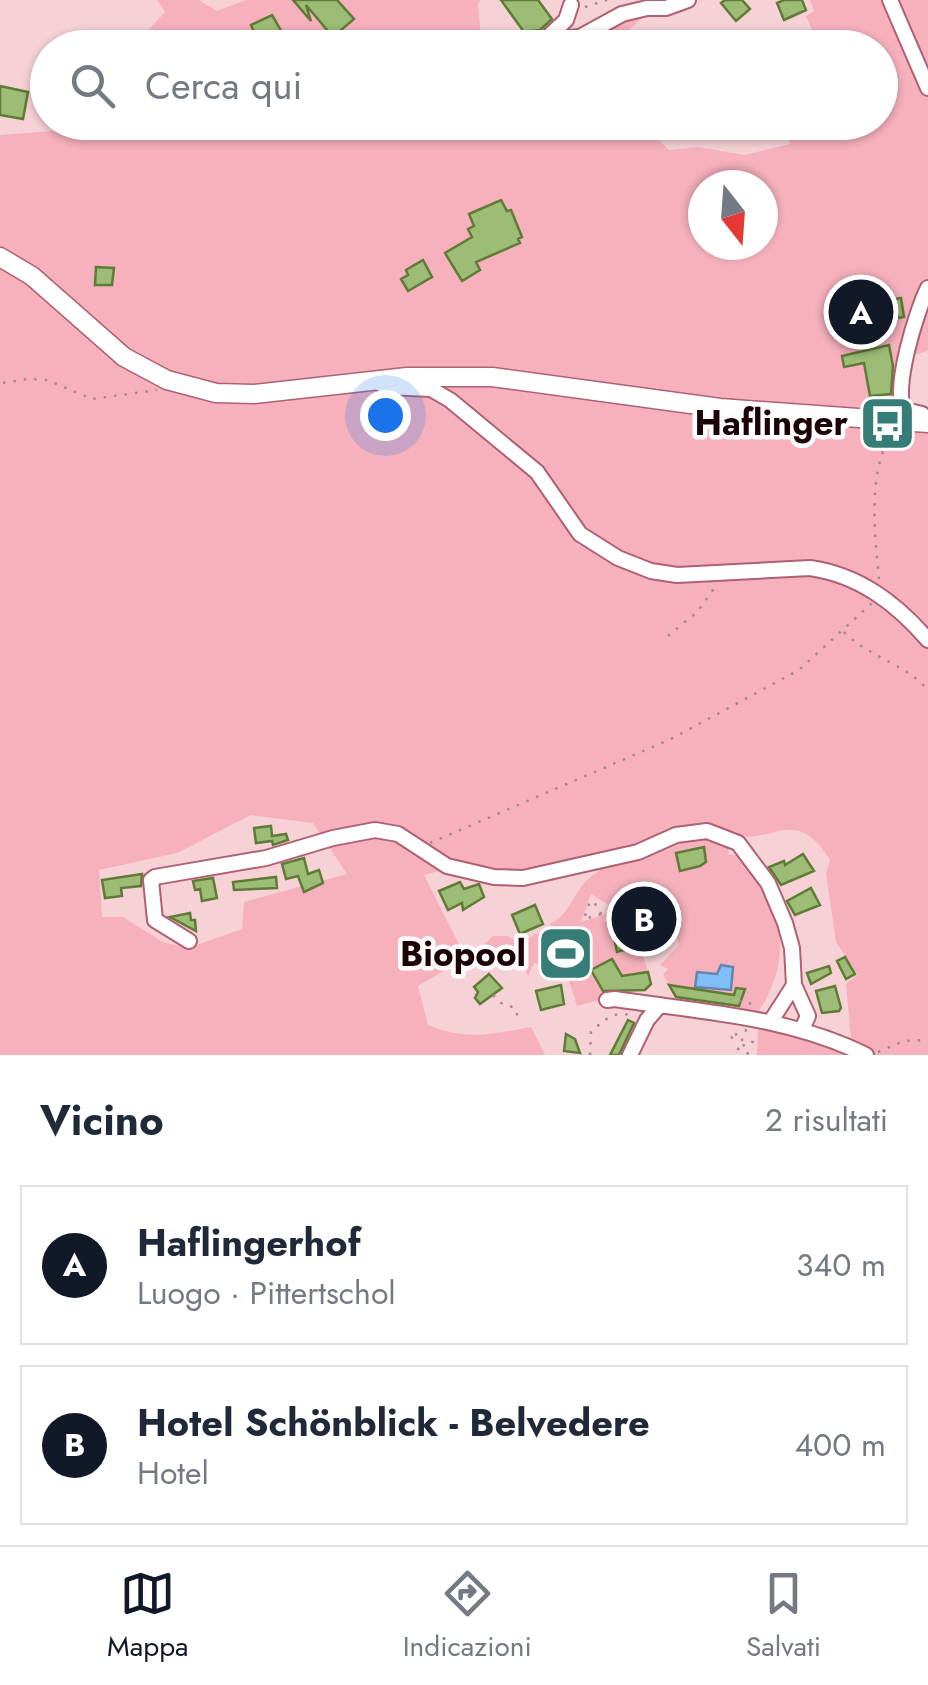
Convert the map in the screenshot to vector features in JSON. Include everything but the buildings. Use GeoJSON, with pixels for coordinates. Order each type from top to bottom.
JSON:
{"type":"FeatureCollection","features":[{"type":"Feature","properties":{"kind":"main road"},"geometry":{"type":"LineString","coordinates":[[0,257],[32,276],[124,356],[151,373],[224,394],[374,379],[506,378],[720,408],[920,422]]}},
{"type":"Feature","properties":{"kind":"street"},"geometry":{"type":"LineString","coordinates":[[593,30],[622,14],[666,8],[688,0]]}},
{"type":"Feature","properties":{"kind":"street"},"geometry":{"type":"LineString","coordinates":[[890,0],[928,88]]}},
{"type":"Feature","properties":{"kind":"street"},"geometry":{"type":"LineString","coordinates":[[555,30],[574,9]]}},
{"type":"Feature","properties":{"kind":"street"},"geometry":{"type":"LineString","coordinates":[[920,422],[922,414],[906,410],[900,399],[907,352],[928,288]]}},
{"type":"Feature","properties":{"kind":"street"},"geometry":{"type":"LineString","coordinates":[[374,379],[386,388],[431,389],[450,400],[532,468],[580,534],[602,550],[661,573],[825,570],[880,595],[907,616],[928,640]]}},
{"type":"Feature","properties":{"kind":"street"},"geometry":{"type":"LineString","coordinates":[[189,941],[154,920],[151,880],[155,876],[266,858],[375,830],[398,834],[447,866],[514,878],[638,852],[685,832],[707,831],[722,835],[748,854],[777,902],[790,941],[794,985],[808,1016],[802,1029]]}},
{"type":"Feature","properties":{"kind":"street"},"geometry":{"type":"LineString","coordinates":[[771,1021],[794,985]]}},
{"type":"Feature","properties":{"kind":"street"},"geometry":{"type":"LineString","coordinates":[[607,1000],[752,1012],[863,1054]]}},
{"type":"Feature","properties":{"kind":"street"},"geometry":{"type":"LineString","coordinates":[[630,1055],[647,1020],[660,1005]]}},
{"type":"Feature","properties":{"kind":"path"},"geometry":{"type":"LineString","coordinates":[[574,9],[607,0]]}},
{"type":"Feature","properties":{"kind":"path"},"geometry":{"type":"LineString","coordinates":[[3,383],[28,378],[47,380],[92,399],[183,385]]}},
{"type":"Feature","properties":{"kind":"path"},"geometry":{"type":"LineString","coordinates":[[418,848],[671,739],[799,670],[880,595],[875,516],[880,468],[888,438],[920,422]]}},
{"type":"Feature","properties":{"kind":"path"},"geometry":{"type":"LineString","coordinates":[[668,636],[697,612],[724,573]]}},
{"type":"Feature","properties":{"kind":"path"},"geometry":{"type":"LineString","coordinates":[[842,631],[858,647],[920,680],[928,690]]}},
{"type":"Feature","properties":{"kind":"path"},"geometry":{"type":"LineString","coordinates":[[644,894],[650,886],[650,875]]}},
{"type":"Feature","properties":{"kind":"path"},"geometry":{"type":"LineString","coordinates":[[604,914],[646,900],[658,939],[656,944]]}},
{"type":"Feature","properties":{"kind":"path"},"geometry":{"type":"LineString","coordinates":[[493,996],[501,1004],[515,1008],[519,1021]]}},
{"type":"Feature","properties":{"kind":"path"},"geometry":{"type":"LineString","coordinates":[[739,1001],[750,1002],[751,1029],[730,1037],[753,1042],[736,1048],[751,1055]]}},
{"type":"Feature","properties":{"kind":"path"},"geometry":{"type":"LineString","coordinates":[[590,1055],[590,1032],[606,1018],[621,1012],[647,1020]]}},
{"type":"Feature","properties":{"kind":"path"},"geometry":{"type":"LineString","coordinates":[[863,1054],[867,1049],[882,1052],[904,1041],[928,1040]]}},
{"type":"Feature","properties":{"kind":"shaded area"},"geometry":{"type":"Polygon","coordinates":[[[157,0],[199,0],[217,11],[246,0],[481,0],[480,30],[148,30],[165,12],[157,0]]]}},
{"type":"Feature","properties":{"kind":"shaded area"},"geometry":{"type":"Polygon","coordinates":[[[810,0],[928,0],[928,351],[910,356],[906,406],[928,412],[928,1055],[757,1055],[758,1029],[799,1037],[830,1049],[851,1038],[846,984],[858,975],[836,942],[826,874],[830,860],[816,842],[791,830],[752,837],[720,830],[526,874],[455,867],[424,875],[466,958],[418,986],[428,1025],[467,1035],[531,1027],[545,1055],[0,1055],[0,135],[30,133],[30,140],[659,140],[669,150],[698,147],[745,155],[790,144],[789,140],[898,140],[898,30],[812,30],[806,16],[814,11],[810,0]],[[251,815],[177,853],[99,870],[102,917],[123,917],[163,942],[188,948],[242,929],[244,902],[347,874],[313,823],[251,815]]]}},
{"type":"Feature","properties":{"kind":"shaded area"},"geometry":{"type":"Polygon","coordinates":[[[643,17],[629,30],[602,30],[626,18],[643,17]]]}},
{"type":"Feature","properties":{"kind":"shaded area"},"geometry":{"type":"Polygon","coordinates":[[[698,834],[727,841],[729,855],[740,855],[774,913],[780,951],[777,971],[757,1014],[746,1013],[738,1006],[677,998],[663,974],[668,969],[660,965],[679,945],[676,931],[680,929],[673,899],[649,903],[646,894],[633,894],[612,901],[613,909],[607,911],[610,906],[591,894],[581,922],[606,914],[604,922],[611,921],[617,951],[640,945],[648,972],[612,977],[618,971],[611,959],[592,970],[607,998],[577,1006],[565,969],[534,963],[528,976],[516,950],[491,957],[484,953],[483,945],[493,936],[507,936],[521,943],[535,934],[552,933],[550,924],[566,911],[586,881],[610,864],[698,834]]]}},
{"type":"Feature","properties":{"kind":"water"},"geometry":{"type":"Polygon","coordinates":[[[721,965],[733,967],[731,990],[695,987],[697,972],[717,974],[721,965]]]}},
{"type":"Feature","properties":{"kind":"place","name":"Haflingerhof"},"geometry":{"type":"Point","coordinates":[861,312]}},
{"type":"Feature","properties":{"kind":"place","name":"Haflinger"},"geometry":{"type":"Point","coordinates":[887,423]}},
{"type":"Feature","properties":{"kind":"place","name":"Hotel Schönblick - Belvedere"},"geometry":{"type":"Point","coordinates":[644,919]}},
{"type":"Feature","properties":{"kind":"place","name":"Biopool"},"geometry":{"type":"Point","coordinates":[565,954]}}]}
